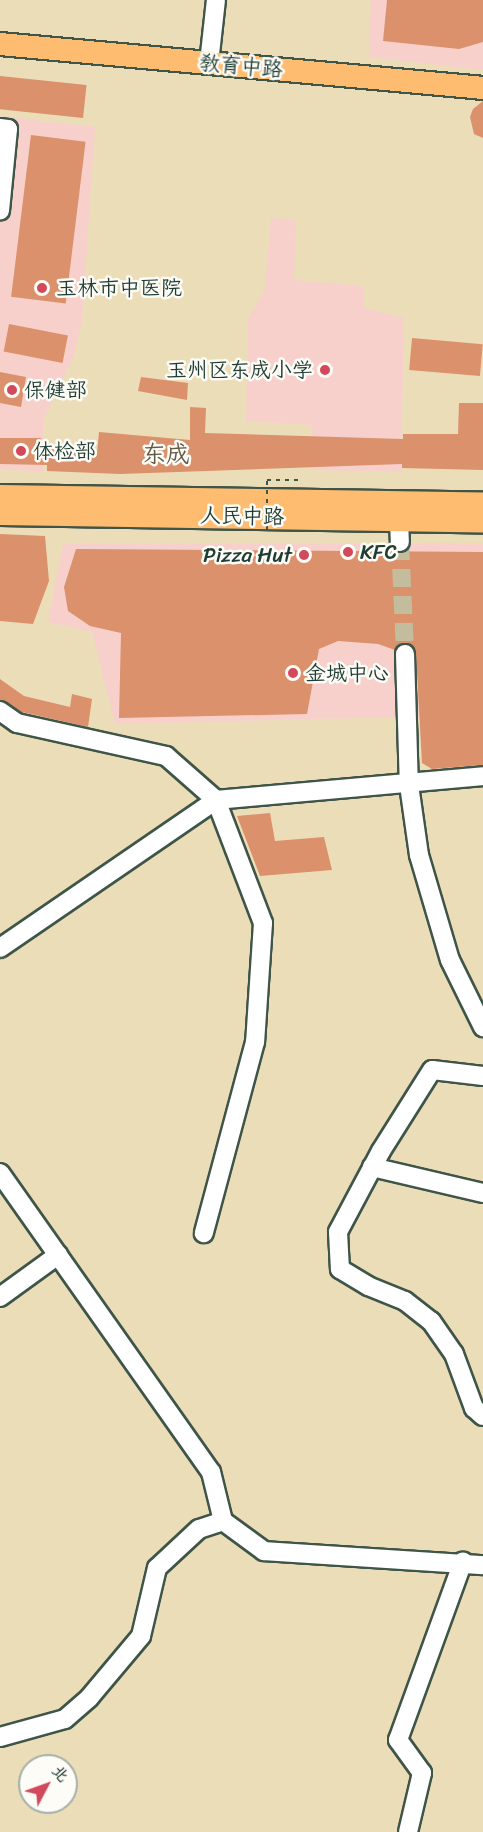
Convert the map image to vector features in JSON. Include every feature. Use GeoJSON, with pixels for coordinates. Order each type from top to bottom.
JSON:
{"type":"FeatureCollection","features":[{"type":"Feature","properties":{"kind":"main road","name":"教育中路"},"geometry":{"type":"LineString","coordinates":[[0,44],[483,88]]}},
{"type":"Feature","properties":{"kind":"main road","name":"人民中路"},"geometry":{"type":"LineString","coordinates":[[0,496],[483,504]]}},
{"type":"Feature","properties":{"kind":"main road","name":"人民中路"},"geometry":{"type":"LineString","coordinates":[[0,514],[399,518],[483,522]]}},
{"type":"Feature","properties":{"kind":"street"},"geometry":{"type":"LineString","coordinates":[[209,63],[216,0]]}},
{"type":"Feature","properties":{"kind":"street"},"geometry":{"type":"LineString","coordinates":[[0,128],[8,129],[0,211]]}},
{"type":"Feature","properties":{"kind":"street"},"geometry":{"type":"LineString","coordinates":[[399,518],[400,543]]}},
{"type":"Feature","properties":{"kind":"street"},"geometry":{"type":"LineString","coordinates":[[405,654],[409,785],[419,855],[450,960],[483,1027]]}},
{"type":"Feature","properties":{"kind":"street"},"geometry":{"type":"LineString","coordinates":[[0,711],[17,723],[166,756],[216,800],[263,923],[255,1042],[204,1233]]}},
{"type":"Feature","properties":{"kind":"street"},"geometry":{"type":"LineString","coordinates":[[0,948],[216,800],[409,785],[483,776]]}},
{"type":"Feature","properties":{"kind":"street"},"geometry":{"type":"LineString","coordinates":[[483,1076],[432,1070],[372,1167],[338,1232],[340,1269],[368,1286],[405,1301],[431,1321],[454,1354],[474,1408],[483,1416]]}},
{"type":"Feature","properties":{"kind":"street"},"geometry":{"type":"LineString","coordinates":[[372,1167],[483,1192]]}},
{"type":"Feature","properties":{"kind":"street"},"geometry":{"type":"LineString","coordinates":[[0,1173],[211,1472],[223,1521],[264,1551],[463,1561],[483,1565]]}},
{"type":"Feature","properties":{"kind":"street"},"geometry":{"type":"LineString","coordinates":[[0,1297],[58,1255]]}},
{"type":"Feature","properties":{"kind":"street"},"geometry":{"type":"LineString","coordinates":[[0,1737],[65,1719],[88,1698],[141,1636],[157,1568],[199,1529],[223,1521]]}},
{"type":"Feature","properties":{"kind":"street"},"geometry":{"type":"LineString","coordinates":[[408,1832],[422,1773],[398,1740],[463,1561]]}},
{"type":"Feature","properties":{"kind":"path"},"geometry":{"type":"LineString","coordinates":[[267,530],[267,480],[301,480]]}},
{"type":"Feature","properties":{"kind":"shaded area"},"geometry":{"type":"Polygon","coordinates":[[[371,0],[483,0],[483,70],[369,57],[371,0]]]}},
{"type":"Feature","properties":{"kind":"shaded area","name":"玉林市中医院"},"geometry":{"type":"Polygon","coordinates":[[[0,116],[95,127],[82,321],[73,358],[43,421],[43,472],[0,469],[0,116]]]}},
{"type":"Feature","properties":{"kind":"shaded area","name":"玉州区东成小学"},"geometry":{"type":"Polygon","coordinates":[[[271,218],[296,220],[294,280],[363,286],[364,308],[404,318],[401,472],[312,470],[312,425],[246,421],[248,319],[265,289],[271,218]]]}},
{"type":"Feature","properties":{"kind":"shaded area","name":"金城中心"},"geometry":{"type":"Polygon","coordinates":[[[483,543],[483,715],[115,724],[92,632],[48,622],[63,544],[483,543]]]}},
{"type":"Feature","properties":{"kind":"building"},"geometry":{"type":"Polygon","coordinates":[[[387,0],[483,0],[483,42],[459,49],[383,41],[387,0]]]}},
{"type":"Feature","properties":{"kind":"building"},"geometry":{"type":"Polygon","coordinates":[[[0,76],[87,85],[83,118],[0,109],[0,76]]]}},
{"type":"Feature","properties":{"kind":"building"},"geometry":{"type":"Polygon","coordinates":[[[483,101],[483,138],[474,134],[470,117],[473,109],[483,101]]]}},
{"type":"Feature","properties":{"kind":"building"},"geometry":{"type":"Polygon","coordinates":[[[31,135],[86,142],[66,303],[11,297],[31,135]]]}},
{"type":"Feature","properties":{"kind":"building"},"geometry":{"type":"Polygon","coordinates":[[[9,324],[68,335],[63,363],[4,351],[9,324]]]}},
{"type":"Feature","properties":{"kind":"building"},"geometry":{"type":"Polygon","coordinates":[[[412,338],[483,344],[480,376],[409,370],[412,338]]]}},
{"type":"Feature","properties":{"kind":"building","name":"保健部"},"geometry":{"type":"Polygon","coordinates":[[[0,372],[26,377],[21,407],[0,403],[0,372]]]}},
{"type":"Feature","properties":{"kind":"building"},"geometry":{"type":"Polygon","coordinates":[[[141,377],[188,383],[187,400],[138,391],[141,377]]]}},
{"type":"Feature","properties":{"kind":"building"},"geometry":{"type":"Polygon","coordinates":[[[459,403],[483,403],[483,470],[402,468],[402,464],[120,474],[47,471],[47,465],[0,464],[0,438],[41,438],[42,447],[97,453],[99,432],[190,440],[190,407],[206,408],[205,433],[403,439],[403,434],[458,434],[459,403]]]}},
{"type":"Feature","properties":{"kind":"building"},"geometry":{"type":"Polygon","coordinates":[[[0,534],[45,536],[49,581],[33,624],[0,621],[0,534]]]}},
{"type":"Feature","properties":{"kind":"building","name":"金城中心"},"geometry":{"type":"Polygon","coordinates":[[[76,549],[483,552],[483,765],[432,769],[422,763],[416,654],[405,643],[395,650],[378,644],[338,641],[319,649],[307,714],[119,718],[121,633],[90,626],[68,611],[64,587],[76,549]]]}},
{"type":"Feature","properties":{"kind":"building"},"geometry":{"type":"Polygon","coordinates":[[[0,679],[24,696],[70,707],[72,694],[92,699],[88,727],[22,712],[0,700],[0,679]]]}},
{"type":"Feature","properties":{"kind":"building"},"geometry":{"type":"Polygon","coordinates":[[[270,813],[275,841],[324,837],[332,870],[260,876],[237,816],[270,813]]]}},
{"type":"Feature","properties":{"kind":"tunnel"},"geometry":{"type":"LineString","coordinates":[[400,542],[405,654]]}},
{"type":"Feature","properties":{"kind":"place","name":"玉林市中医院"},"geometry":{"type":"Point","coordinates":[42,288]}},
{"type":"Feature","properties":{"kind":"place","name":"玉州区东成小学"},"geometry":{"type":"Point","coordinates":[325,370]}},
{"type":"Feature","properties":{"kind":"place","name":"保健部"},"geometry":{"type":"Point","coordinates":[12,390]}},
{"type":"Feature","properties":{"kind":"place","name":"体检部"},"geometry":{"type":"Point","coordinates":[21,451]}},
{"type":"Feature","properties":{"kind":"place","name":"KFC"},"geometry":{"type":"Point","coordinates":[348,552]}},
{"type":"Feature","properties":{"kind":"place","name":"Pizza Hut"},"geometry":{"type":"Point","coordinates":[304,555]}},
{"type":"Feature","properties":{"kind":"place","name":"金城中心"},"geometry":{"type":"Point","coordinates":[293,673]}},
{"type":"Feature","properties":{"kind":"district","name":"东成"},"geometry":{"type":"Point","coordinates":[166,455]}}]}
